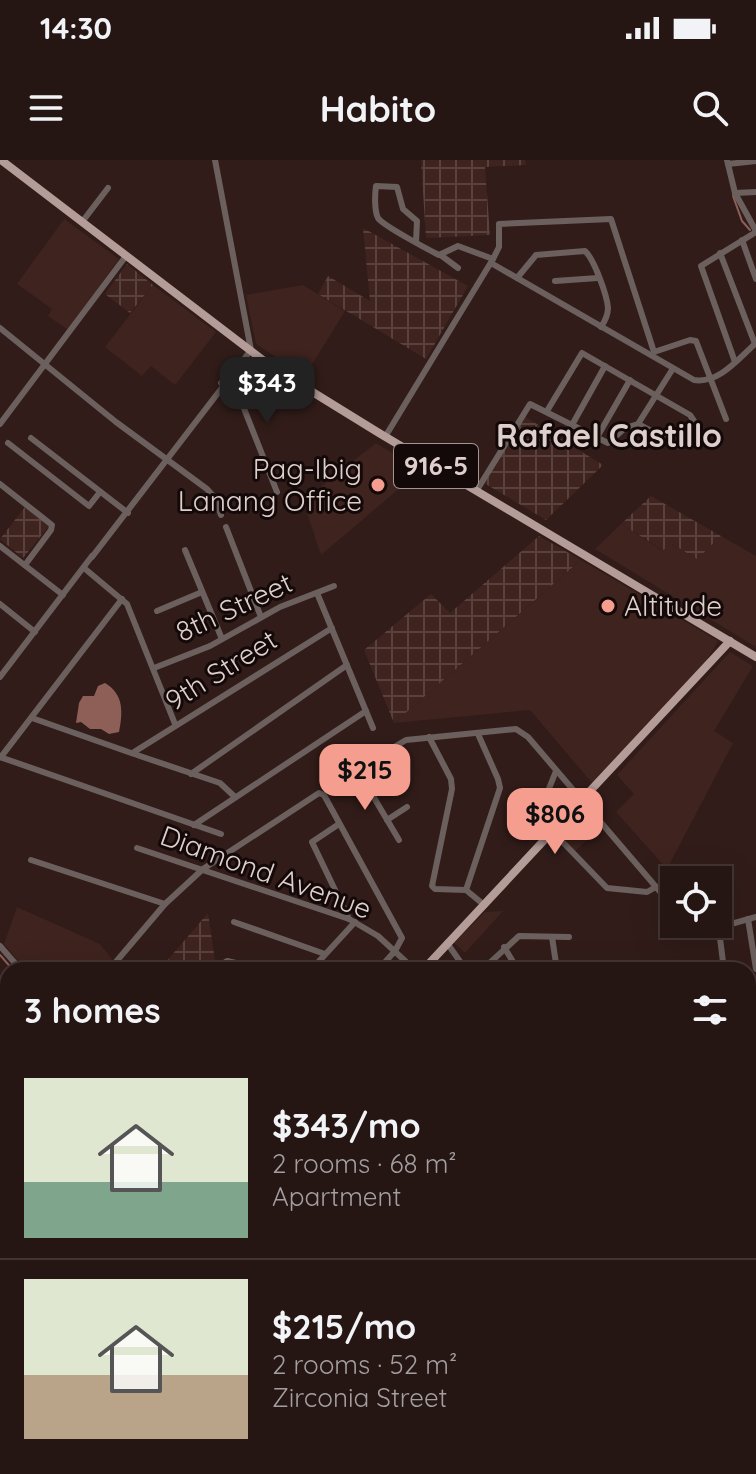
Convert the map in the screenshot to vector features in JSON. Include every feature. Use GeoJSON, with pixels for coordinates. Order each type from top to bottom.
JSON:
{"type":"FeatureCollection","features":[{"type":"Feature","properties":{"kind":"main road","name":"916-5"},"geometry":{"type":"LineString","coordinates":[[1,160],[250,348],[385,437],[756,657]]}},
{"type":"Feature","properties":{"kind":"main road"},"geometry":{"type":"LineString","coordinates":[[430,962],[730,641]]}},
{"type":"Feature","properties":{"kind":"street"},"geometry":{"type":"LineString","coordinates":[[0,677],[3,667],[35,632],[250,348],[215,160]]}},
{"type":"Feature","properties":{"kind":"street"},"geometry":{"type":"LineString","coordinates":[[735,362],[702,270],[703,264],[756,232],[734,190],[730,163],[756,161]]}},
{"type":"Feature","properties":{"kind":"street"},"geometry":{"type":"LineString","coordinates":[[416,242],[417,221],[403,209],[397,187],[376,186],[380,219],[416,242],[442,256],[458,268]]}},
{"type":"Feature","properties":{"kind":"street"},"geometry":{"type":"LineString","coordinates":[[82,222],[108,188]]}},
{"type":"Feature","properties":{"kind":"street"},"geometry":{"type":"LineString","coordinates":[[734,190],[756,192]]}},
{"type":"Feature","properties":{"kind":"street"},"geometry":{"type":"LineString","coordinates":[[385,437],[492,261],[499,247],[499,224],[611,219],[653,354]]}},
{"type":"Feature","properties":{"kind":"street"},"geometry":{"type":"LineString","coordinates":[[742,240],[756,279]]}},
{"type":"Feature","properties":{"kind":"street"},"geometry":{"type":"LineString","coordinates":[[442,256],[450,248],[458,246],[492,261],[601,327],[653,354],[672,370],[694,380],[709,380],[756,344],[720,253]]}},
{"type":"Feature","properties":{"kind":"street"},"geometry":{"type":"LineString","coordinates":[[517,278],[536,255],[585,251],[591,257],[608,310],[601,327]]}},
{"type":"Feature","properties":{"kind":"street"},"geometry":{"type":"LineString","coordinates":[[0,424],[126,256]]}},
{"type":"Feature","properties":{"kind":"street"},"geometry":{"type":"LineString","coordinates":[[555,281],[598,278]]}},
{"type":"Feature","properties":{"kind":"street"},"geometry":{"type":"LineString","coordinates":[[0,328],[166,460],[210,491],[221,515]]}},
{"type":"Feature","properties":{"kind":"street"},"geometry":{"type":"LineString","coordinates":[[653,354],[695,340],[726,419]]}},
{"type":"Feature","properties":{"kind":"street"},"geometry":{"type":"LineString","coordinates":[[547,411],[579,356],[584,353],[690,415],[697,423],[697,430],[681,447],[638,424]]}},
{"type":"Feature","properties":{"kind":"street"},"geometry":{"type":"LineString","coordinates":[[572,425],[605,366]]}},
{"type":"Feature","properties":{"kind":"street"},"geometry":{"type":"LineString","coordinates":[[477,490],[530,404],[608,443],[625,428],[638,424],[672,370]]}},
{"type":"Feature","properties":{"kind":"street"},"geometry":{"type":"LineString","coordinates":[[596,439],[630,380]]}},
{"type":"Feature","properties":{"kind":"street"},"geometry":{"type":"LineString","coordinates":[[223,384],[241,401],[277,492]]}},
{"type":"Feature","properties":{"kind":"street"},"geometry":{"type":"LineString","coordinates":[[31,438],[126,512]]}},
{"type":"Feature","properties":{"kind":"street"},"geometry":{"type":"LineString","coordinates":[[8,443],[89,506],[100,492]]}},
{"type":"Feature","properties":{"kind":"street"},"geometry":{"type":"LineString","coordinates":[[0,484],[52,525],[25,565]]}},
{"type":"Feature","properties":{"kind":"street"},"geometry":{"type":"LineString","coordinates":[[226,527],[261,617]]}},
{"type":"Feature","properties":{"kind":"street"},"geometry":{"type":"LineString","coordinates":[[0,546],[63,595]]}},
{"type":"Feature","properties":{"kind":"street"},"geometry":{"type":"LineString","coordinates":[[185,550],[222,639]]}},
{"type":"Feature","properties":{"kind":"street"},"geometry":{"type":"LineString","coordinates":[[84,568],[122,599],[130,611],[175,724]]}},
{"type":"Feature","properties":{"kind":"street","name":"8th Street"},"geometry":{"type":"LineString","coordinates":[[154,668],[334,586]]}},
{"type":"Feature","properties":{"kind":"street"},"geometry":{"type":"LineString","coordinates":[[157,611],[202,592]]}},
{"type":"Feature","properties":{"kind":"street"},"geometry":{"type":"LineString","coordinates":[[317,593],[373,728]]}},
{"type":"Feature","properties":{"kind":"street"},"geometry":{"type":"LineString","coordinates":[[122,599],[0,757],[221,834]]}},
{"type":"Feature","properties":{"kind":"street"},"geometry":{"type":"LineString","coordinates":[[0,604],[35,632]]}},
{"type":"Feature","properties":{"kind":"street","name":"9th Street"},"geometry":{"type":"LineString","coordinates":[[134,753],[175,724],[332,628]]}},
{"type":"Feature","properties":{"kind":"street"},"geometry":{"type":"LineString","coordinates":[[191,774],[347,665]]}},
{"type":"Feature","properties":{"kind":"street"},"geometry":{"type":"LineString","coordinates":[[194,825],[366,711]]}},
{"type":"Feature","properties":{"kind":"street"},"geometry":{"type":"LineString","coordinates":[[32,718],[224,785],[235,797]]}},
{"type":"Feature","properties":{"kind":"street"},"geometry":{"type":"LineString","coordinates":[[399,840],[357,769],[401,741],[520,731],[660,892]]}},
{"type":"Feature","properties":{"kind":"street"},"geometry":{"type":"LineString","coordinates":[[466,890],[500,788],[478,734]]}},
{"type":"Feature","properties":{"kind":"street"},"geometry":{"type":"LineString","coordinates":[[429,737],[451,779],[452,789],[432,883],[435,889],[466,890],[483,904]]}},
{"type":"Feature","properties":{"kind":"street"},"geometry":{"type":"LineString","coordinates":[[545,839],[534,826],[556,771]]}},
{"type":"Feature","properties":{"kind":"street"},"geometry":{"type":"LineString","coordinates":[[116,962],[165,904],[203,869],[317,794],[324,795],[402,938],[385,962]]}},
{"type":"Feature","properties":{"kind":"street"},"geometry":{"type":"LineString","coordinates":[[387,820],[407,807]]}},
{"type":"Feature","properties":{"kind":"street"},"geometry":{"type":"LineString","coordinates":[[318,962],[352,920],[312,842],[339,824]]}},
{"type":"Feature","properties":{"kind":"street"},"geometry":{"type":"LineString","coordinates":[[552,831],[607,888],[647,892],[656,887]]}},
{"type":"Feature","properties":{"kind":"street","name":"Diamond Avenue"},"geometry":{"type":"LineString","coordinates":[[137,848],[352,920],[407,962]]}},
{"type":"Feature","properties":{"kind":"street"},"geometry":{"type":"LineString","coordinates":[[31,860],[165,904]]}},
{"type":"Feature","properties":{"kind":"street"},"geometry":{"type":"LineString","coordinates":[[723,962],[718,937],[720,928],[756,917]]}},
{"type":"Feature","properties":{"kind":"street"},"geometry":{"type":"LineString","coordinates":[[748,919],[755,962]]}},
{"type":"Feature","properties":{"kind":"street"},"geometry":{"type":"LineString","coordinates":[[234,922],[325,954]]}},
{"type":"Feature","properties":{"kind":"street"},"geometry":{"type":"LineString","coordinates":[[490,962],[519,936],[569,937]]}},
{"type":"Feature","properties":{"kind":"street"},"geometry":{"type":"LineString","coordinates":[[552,937],[556,962]]}},
{"type":"Feature","properties":{"kind":"street"},"geometry":{"type":"LineString","coordinates":[[447,943],[460,962]]}},
{"type":"Feature","properties":{"kind":"street"},"geometry":{"type":"LineString","coordinates":[[0,946],[14,962]]}},
{"type":"Feature","properties":{"kind":"street"},"geometry":{"type":"LineString","coordinates":[[504,947],[513,962]]}},
{"type":"Feature","properties":{"kind":"shaded area"},"geometry":{"type":"Polygon","coordinates":[[[421,160],[525,160],[526,165],[485,167],[490,235],[426,238],[421,160]]]}},
{"type":"Feature","properties":{"kind":"shaded area"},"geometry":{"type":"Polygon","coordinates":[[[64,219],[119,259],[68,330],[48,316],[52,309],[17,284],[64,219]]]}},
{"type":"Feature","properties":{"kind":"shaded area"},"geometry":{"type":"Polygon","coordinates":[[[363,228],[468,286],[426,359],[318,294],[328,276],[370,301],[363,228]]]}},
{"type":"Feature","properties":{"kind":"shaded area"},"geometry":{"type":"Polygon","coordinates":[[[127,264],[153,285],[130,313],[105,294],[127,264]]]}},
{"type":"Feature","properties":{"kind":"shaded area"},"geometry":{"type":"Polygon","coordinates":[[[153,285],[216,332],[175,385],[151,366],[142,376],[105,347],[153,285]]]}},
{"type":"Feature","properties":{"kind":"shaded area"},"geometry":{"type":"Polygon","coordinates":[[[303,285],[345,311],[305,376],[256,344],[246,295],[303,285]]]}},
{"type":"Feature","properties":{"kind":"shaded area"},"geometry":{"type":"Polygon","coordinates":[[[524,416],[603,465],[546,520],[484,483],[524,416]]]}},
{"type":"Feature","properties":{"kind":"shaded area"},"geometry":{"type":"Polygon","coordinates":[[[376,443],[421,470],[321,555],[303,501],[376,443]]]}},
{"type":"Feature","properties":{"kind":"shaded area"},"geometry":{"type":"Polygon","coordinates":[[[651,496],[721,536],[697,559],[672,544],[663,550],[621,524],[651,496]]]}},
{"type":"Feature","properties":{"kind":"shaded area"},"geometry":{"type":"Polygon","coordinates":[[[25,507],[49,526],[23,558],[0,539],[25,507]]]}},
{"type":"Feature","properties":{"kind":"shaded area"},"geometry":{"type":"Polygon","coordinates":[[[621,524],[662,550],[671,544],[696,558],[721,536],[756,556],[756,647],[595,549],[621,524]]]}},
{"type":"Feature","properties":{"kind":"shaded area"},"geometry":{"type":"Polygon","coordinates":[[[539,536],[581,560],[394,723],[364,650],[431,594],[450,613],[539,536]]]}},
{"type":"Feature","properties":{"kind":"shaded area"},"geometry":{"type":"Polygon","coordinates":[[[581,560],[718,641],[704,665],[592,783],[530,710],[394,723],[581,560]]]}},
{"type":"Feature","properties":{"kind":"shaded area"},"geometry":{"type":"Polygon","coordinates":[[[730,652],[753,666],[714,731],[733,743],[669,866],[664,866],[616,812],[634,794],[617,775],[730,652]]]}},
{"type":"Feature","properties":{"kind":"shaded area"},"geometry":{"type":"Polygon","coordinates":[[[105,683],[119,698],[121,711],[119,732],[109,734],[101,729],[90,729],[81,722],[76,723],[83,696],[94,696],[98,686],[105,683]]]}},
{"type":"Feature","properties":{"kind":"shaded area"},"geometry":{"type":"Polygon","coordinates":[[[584,808],[601,827],[575,851],[558,833],[584,808]]]}},
{"type":"Feature","properties":{"kind":"shaded area"},"geometry":{"type":"Polygon","coordinates":[[[17,907],[100,944],[112,959],[110,962],[19,962],[4,944],[17,907]]]}},
{"type":"Feature","properties":{"kind":"shaded area"},"geometry":{"type":"Polygon","coordinates":[[[503,911],[465,953],[454,943],[485,912],[503,911]]]}},
{"type":"Feature","properties":{"kind":"shaded area"},"geometry":{"type":"Polygon","coordinates":[[[208,913],[215,960],[166,962],[208,913]]]}},
{"type":"Feature","properties":{"kind":"waterway"},"geometry":{"type":"LineString","coordinates":[[733,196],[742,221],[750,230]]}},
{"type":"Feature","properties":{"kind":"waterway"},"geometry":{"type":"LineString","coordinates":[[0,955],[6,962]]}},
{"type":"Feature","properties":{"kind":"place","name":"Pag-Ibig Lanang Office"},"geometry":{"type":"Point","coordinates":[378,485]}},
{"type":"Feature","properties":{"kind":"place","name":"Altitude"},"geometry":{"type":"Point","coordinates":[608,606]}},
{"type":"Feature","properties":{"kind":"district","name":"Rafael Castillo"},"geometry":{"type":"Point","coordinates":[609,436]}}]}
